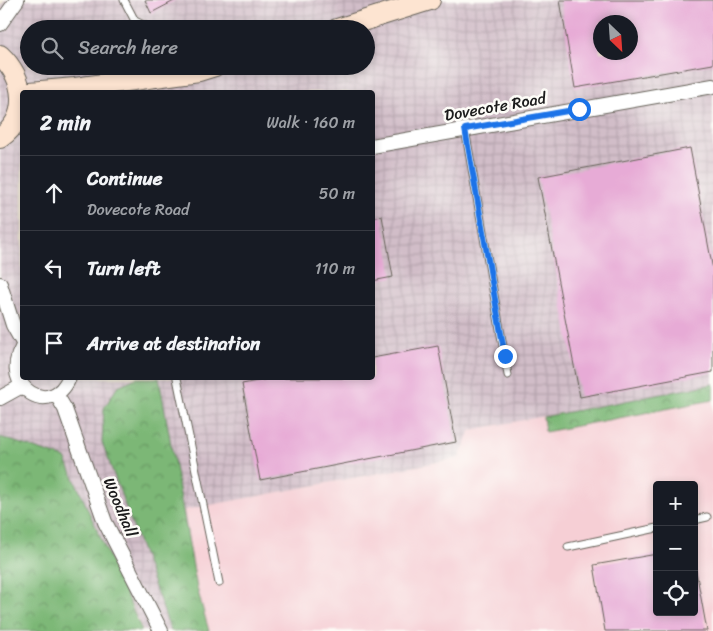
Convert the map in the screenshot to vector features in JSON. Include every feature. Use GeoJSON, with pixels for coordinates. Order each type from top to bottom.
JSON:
{"type":"FeatureCollection","features":[{"type":"Feature","properties":{"kind":"street"},"geometry":{"type":"LineString","coordinates":[[0,24],[17,0]]}},
{"type":"Feature","properties":{"kind":"street"},"geometry":{"type":"LineString","coordinates":[[366,20],[430,0]]}},
{"type":"Feature","properties":{"kind":"street"},"geometry":{"type":"LineString","coordinates":[[0,55],[10,64],[24,90]]}},
{"type":"Feature","properties":{"kind":"street"},"geometry":{"type":"LineString","coordinates":[[55,90],[168,75]]}},
{"type":"Feature","properties":{"kind":"street","name":"Dovecote Road"},"geometry":{"type":"LineString","coordinates":[[375,145],[713,86]]}},
{"type":"Feature","properties":{"kind":"street"},"geometry":{"type":"LineString","coordinates":[[0,138],[14,124],[20,109]]}},
{"type":"Feature","properties":{"kind":"street"},"geometry":{"type":"LineString","coordinates":[[0,284],[13,325],[20,337]]}},
{"type":"Feature","properties":{"kind":"street"},"geometry":{"type":"LineString","coordinates":[[20,352],[14,362],[14,371],[16,380],[26,393],[34,397],[43,398],[56,394],[68,380]]}},
{"type":"Feature","properties":{"kind":"street"},"geometry":{"type":"LineString","coordinates":[[0,398],[20,387]]}},
{"type":"Feature","properties":{"kind":"street","name":"Woodhall"},"geometry":{"type":"LineString","coordinates":[[56,394],[65,410],[105,522],[161,631]]}},
{"type":"Feature","properties":{"kind":"lane"},"geometry":{"type":"LineString","coordinates":[[124,0],[134,20]]}},
{"type":"Feature","properties":{"kind":"lane"},"geometry":{"type":"LineString","coordinates":[[465,129],[508,375]]}},
{"type":"Feature","properties":{"kind":"lane"},"geometry":{"type":"LineString","coordinates":[[177,380],[219,583]]}},
{"type":"Feature","properties":{"kind":"lane"},"geometry":{"type":"LineString","coordinates":[[698,519],[708,517]]}},
{"type":"Feature","properties":{"kind":"lane"},"geometry":{"type":"LineString","coordinates":[[568,547],[653,529]]}},
{"type":"Feature","properties":{"kind":"shaded area"},"geometry":{"type":"Polygon","coordinates":[[[5,0],[713,0],[713,384],[471,430],[459,458],[184,510],[197,588],[209,631],[143,631],[65,458],[0,437],[0,6],[5,0]]]}},
{"type":"Feature","properties":{"kind":"shaded area"},"geometry":{"type":"Polygon","coordinates":[[[713,384],[713,631],[209,631],[197,588],[183,510],[459,458],[470,430],[713,384]]]}},
{"type":"Feature","properties":{"kind":"green space"},"geometry":{"type":"Polygon","coordinates":[[[132,380],[159,380],[197,588],[209,631],[171,631],[102,442],[104,408],[118,386],[132,380]]]}},
{"type":"Feature","properties":{"kind":"green space"},"geometry":{"type":"Polygon","coordinates":[[[713,384],[713,400],[545,432],[543,417],[713,384]]]}},
{"type":"Feature","properties":{"kind":"green space"},"geometry":{"type":"Polygon","coordinates":[[[0,437],[65,458],[142,631],[0,631],[0,437]]]}},
{"type":"Feature","properties":{"kind":"building"},"geometry":{"type":"Polygon","coordinates":[[[145,0],[176,0],[151,13],[145,0]]]}},
{"type":"Feature","properties":{"kind":"building"},"geometry":{"type":"Polygon","coordinates":[[[560,0],[713,0],[713,64],[575,88],[560,0]]]}},
{"type":"Feature","properties":{"kind":"building"},"geometry":{"type":"Polygon","coordinates":[[[690,148],[713,270],[713,372],[580,397],[538,177],[690,148]]]}},
{"type":"Feature","properties":{"kind":"building"},"geometry":{"type":"Polygon","coordinates":[[[382,216],[393,277],[375,280],[375,217],[382,216]]]}},
{"type":"Feature","properties":{"kind":"building"},"geometry":{"type":"Polygon","coordinates":[[[438,346],[456,442],[260,480],[242,384],[263,380],[375,380],[375,357],[438,346]]]}},
{"type":"Feature","properties":{"kind":"building"},"geometry":{"type":"Polygon","coordinates":[[[653,555],[653,616],[698,616],[698,582],[707,631],[605,631],[594,565],[653,555]]]}},
{"type":"Feature","properties":{"kind":"route"},"geometry":{"type":"LineString","coordinates":[[505,356],[465,129],[579,109]]}}]}
